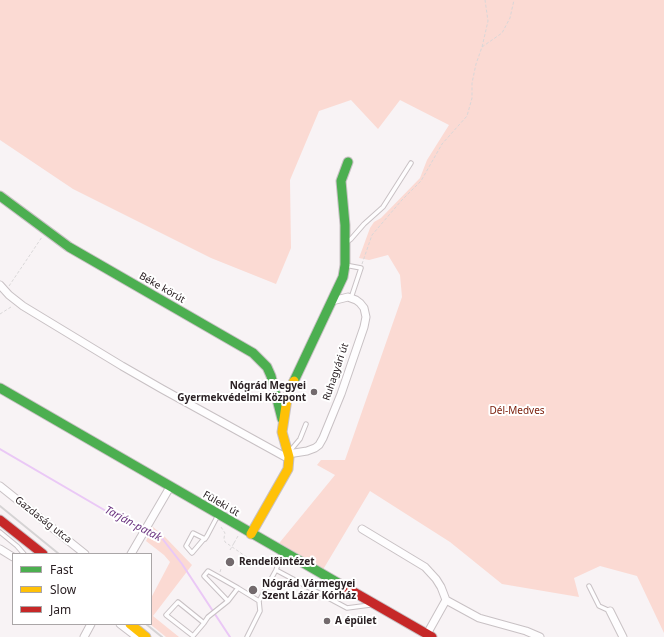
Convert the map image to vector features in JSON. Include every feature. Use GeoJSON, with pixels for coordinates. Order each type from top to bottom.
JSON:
{"type":"FeatureCollection","features":[{"type":"Feature","properties":{"kind":"street"},"geometry":{"type":"LineString","coordinates":[[251,534],[288,469],[288,456],[282,432],[290,389],[343,277],[345,243],[341,181],[348,162]]}},
{"type":"Feature","properties":{"kind":"street","name":"Béke körút"},"geometry":{"type":"LineString","coordinates":[[0,196],[69,247],[253,353],[267,367],[271,376],[283,421]]}},
{"type":"Feature","properties":{"kind":"street"},"geometry":{"type":"LineString","coordinates":[[0,285],[18,302],[162,389],[288,456]]}},
{"type":"Feature","properties":{"kind":"street"},"geometry":{"type":"LineString","coordinates":[[332,301],[342,298],[351,298]]}},
{"type":"Feature","properties":{"kind":"street","name":"Ruhagyári út"},"geometry":{"type":"LineString","coordinates":[[288,456],[315,448],[319,445],[328,428],[365,322],[366,316],[364,308],[360,303],[351,298]]}},
{"type":"Feature","properties":{"kind":"street","name":"Füleki út"},"geometry":{"type":"LineString","coordinates":[[0,388],[251,534],[430,635]]}},
{"type":"Feature","properties":{"kind":"street","name":"Gazdaság utca"},"geometry":{"type":"LineString","coordinates":[[0,486],[84,553]]}},
{"type":"Feature","properties":{"kind":"street"},"geometry":{"type":"LineString","coordinates":[[132,553],[170,487]]}},
{"type":"Feature","properties":{"kind":"street"},"geometry":{"type":"LineString","coordinates":[[0,520],[42,553]]}},
{"type":"Feature","properties":{"kind":"street"},"geometry":{"type":"LineString","coordinates":[[362,529],[425,567],[436,579],[446,600],[479,618],[526,631],[540,637]]}},
{"type":"Feature","properties":{"kind":"street"},"geometry":{"type":"LineString","coordinates":[[0,549],[12,556]]}},
{"type":"Feature","properties":{"kind":"street"},"geometry":{"type":"LineString","coordinates":[[430,635],[446,600]]}},
{"type":"Feature","properties":{"kind":"street"},"geometry":{"type":"LineString","coordinates":[[610,611],[623,637]]}},
{"type":"Feature","properties":{"kind":"street"},"geometry":{"type":"LineString","coordinates":[[84,637],[90,625]]}},
{"type":"Feature","properties":{"kind":"street"},"geometry":{"type":"LineString","coordinates":[[121,625],[137,637]]}},
{"type":"Feature","properties":{"kind":"street"},"geometry":{"type":"LineString","coordinates":[[131,625],[146,637]]}},
{"type":"Feature","properties":{"kind":"lane"},"geometry":{"type":"LineString","coordinates":[[345,243],[354,237],[364,224],[383,208],[411,163]]}},
{"type":"Feature","properties":{"kind":"lane"},"geometry":{"type":"LineString","coordinates":[[344,265],[361,268],[351,298]]}},
{"type":"Feature","properties":{"kind":"lane"},"geometry":{"type":"LineString","coordinates":[[288,456],[300,439],[306,424]]}},
{"type":"Feature","properties":{"kind":"lane"},"geometry":{"type":"LineString","coordinates":[[205,538],[193,533],[186,546],[192,553],[205,538],[219,515]]}},
{"type":"Feature","properties":{"kind":"lane"},"geometry":{"type":"LineString","coordinates":[[0,532],[23,553]]}},
{"type":"Feature","properties":{"kind":"lane"},"geometry":{"type":"LineString","coordinates":[[247,637],[260,611],[259,601],[276,570],[279,558],[283,551]]}},
{"type":"Feature","properties":{"kind":"lane"},"geometry":{"type":"LineString","coordinates":[[276,570],[347,608],[376,604]]}},
{"type":"Feature","properties":{"kind":"lane"},"geometry":{"type":"LineString","coordinates":[[228,601],[204,576],[208,571],[259,601]]}},
{"type":"Feature","properties":{"kind":"lane"},"geometry":{"type":"LineString","coordinates":[[589,586],[599,606],[610,611]]}},
{"type":"Feature","properties":{"kind":"lane"},"geometry":{"type":"LineString","coordinates":[[204,623],[178,602],[166,615],[193,636],[204,623],[208,617],[228,601],[238,588]]}},
{"type":"Feature","properties":{"kind":"path"},"geometry":{"type":"LineString","coordinates":[[361,268],[366,249],[372,235],[401,201],[421,181],[442,144],[467,116],[472,98],[474,70],[482,47],[488,21],[486,0]]}},
{"type":"Feature","properties":{"kind":"path"},"geometry":{"type":"LineString","coordinates":[[482,47],[502,32],[510,18],[514,0]]}},
{"type":"Feature","properties":{"kind":"path"},"geometry":{"type":"LineString","coordinates":[[5,291],[47,231]]}},
{"type":"Feature","properties":{"kind":"path"},"geometry":{"type":"LineString","coordinates":[[0,314],[18,302]]}},
{"type":"Feature","properties":{"kind":"path"},"geometry":{"type":"LineString","coordinates":[[230,550],[237,538]]}},
{"type":"Feature","properties":{"kind":"green space","name":"Dél-Medves"},"geometry":{"type":"Polygon","coordinates":[[[0,0],[664,0],[664,633],[637,576],[600,566],[574,578],[579,597],[502,584],[450,542],[370,491],[321,573],[276,547],[335,475],[317,465],[321,460],[345,460],[402,297],[400,275],[388,255],[369,260],[359,258],[370,228],[374,222],[381,218],[420,178],[427,160],[449,125],[400,100],[378,129],[351,100],[319,111],[290,180],[291,248],[276,284],[211,258],[73,189],[0,140],[0,0]]]}},
{"type":"Feature","properties":{"kind":"green space"},"geometry":{"type":"Polygon","coordinates":[[[153,527],[165,537],[192,565],[153,616],[179,637],[166,637],[151,625],[152,596],[170,562],[164,555],[146,541],[153,527]]]}},
{"type":"Feature","properties":{"kind":"waterway","name":"Tarján-patak"},"geometry":{"type":"LineString","coordinates":[[0,449],[130,525],[161,537],[182,564],[230,637]]}},
{"type":"Feature","properties":{"kind":"railway"},"geometry":{"type":"LineString","coordinates":[[0,506],[58,553]]}},
{"type":"Feature","properties":{"kind":"railway"},"geometry":{"type":"LineString","coordinates":[[147,625],[162,637]]}},
{"type":"Feature","properties":{"kind":"traffic: fast"},"geometry":{"type":"LineString","coordinates":[[294,381],[343,277],[345,265],[345,225],[341,181],[348,162]]}},
{"type":"Feature","properties":{"kind":"traffic: fast"},"geometry":{"type":"LineString","coordinates":[[0,196],[69,247],[253,353],[267,367],[271,376],[282,419]]}},
{"type":"Feature","properties":{"kind":"traffic: fast"},"geometry":{"type":"LineString","coordinates":[[0,388],[345,587]]}},
{"type":"Feature","properties":{"kind":"traffic: slow"},"geometry":{"type":"LineString","coordinates":[[251,534],[288,469],[289,457],[282,432],[287,399],[294,381]]}},
{"type":"Feature","properties":{"kind":"traffic: slow"},"geometry":{"type":"LineString","coordinates":[[131,625],[146,637]]}},
{"type":"Feature","properties":{"kind":"traffic: jam"},"geometry":{"type":"LineString","coordinates":[[0,520],[42,553]]}},
{"type":"Feature","properties":{"kind":"traffic: jam"},"geometry":{"type":"LineString","coordinates":[[345,587],[432,637]]}},
{"type":"Feature","properties":{"kind":"place","name":"Nógrád Megyei Gyermekvédelmi Központ"},"geometry":{"type":"Point","coordinates":[314,392]}},
{"type":"Feature","properties":{"kind":"place","name":"Rendelőintézet"},"geometry":{"type":"Point","coordinates":[230,562]}},
{"type":"Feature","properties":{"kind":"place","name":"Nógrád Vármegyei Szent Lázár Kórház"},"geometry":{"type":"Point","coordinates":[253,590]}},
{"type":"Feature","properties":{"kind":"place","name":"A épület"},"geometry":{"type":"Point","coordinates":[327,621]}}]}
